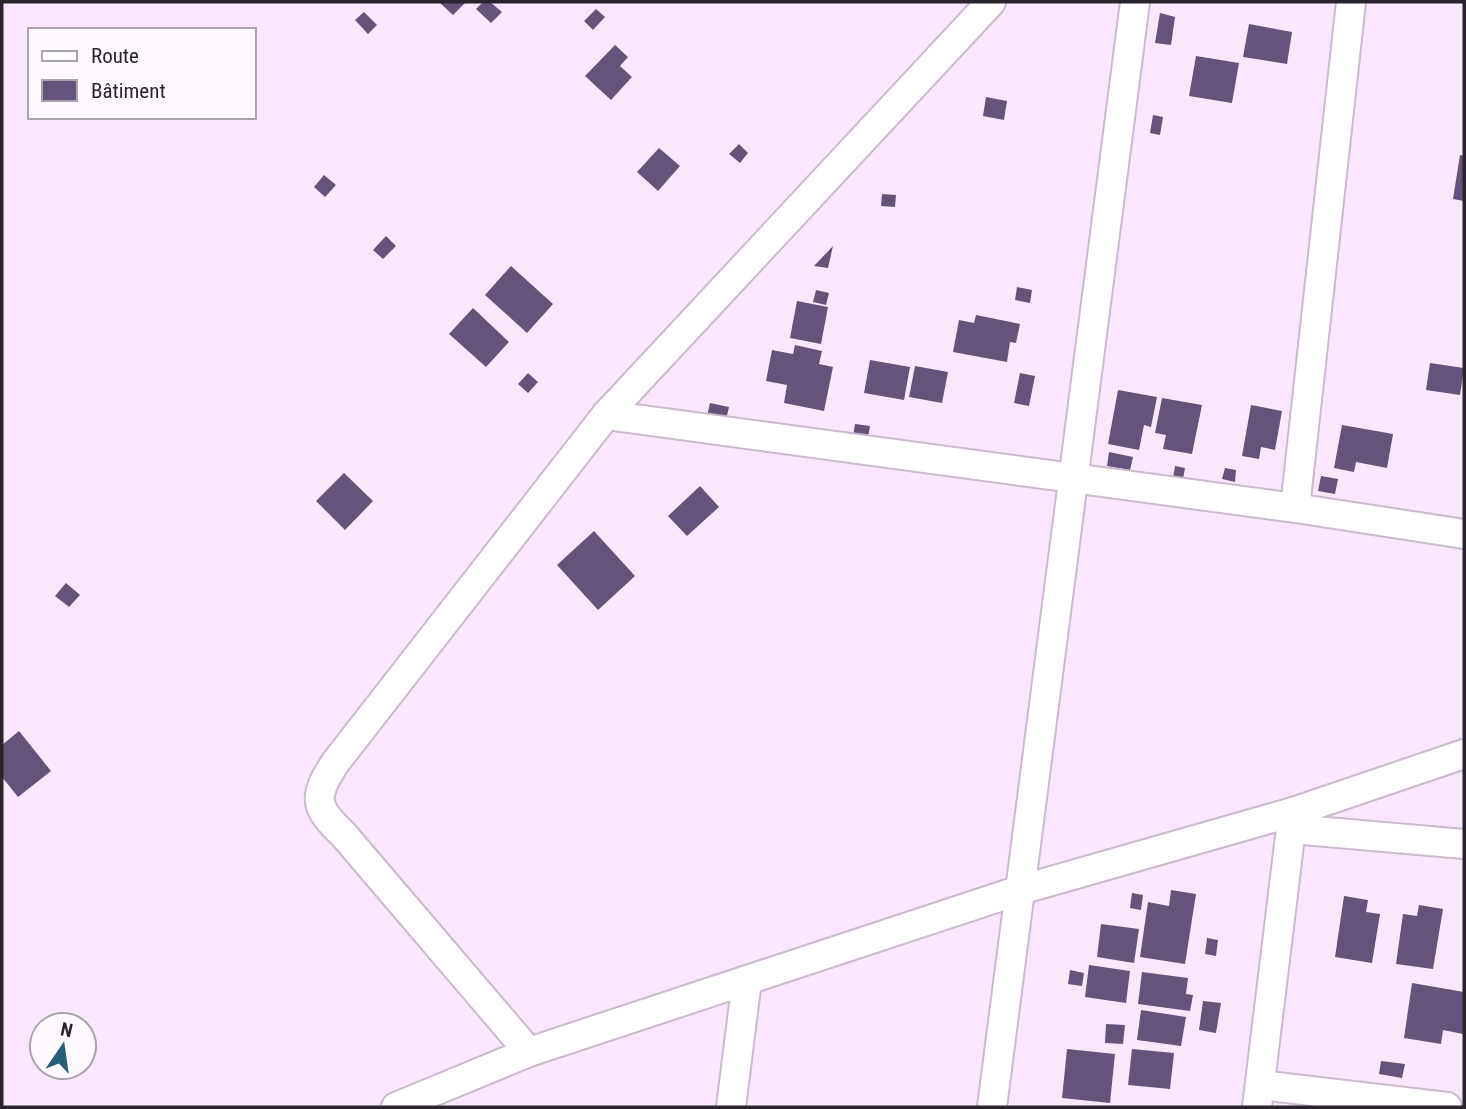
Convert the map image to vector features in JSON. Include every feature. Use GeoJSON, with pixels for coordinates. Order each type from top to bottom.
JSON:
{"type":"FeatureCollection","features":[{"type":"Feature","properties":{"kind":"street"},"geometry":{"type":"LineString","coordinates":[[529,1052],[343,834],[326,818],[318,803],[319,789],[335,763],[606,415],[991,2]]}},
{"type":"Feature","properties":{"kind":"street"},"geometry":{"type":"LineString","coordinates":[[992,1107],[1135,2]]}},
{"type":"Feature","properties":{"kind":"street"},"geometry":{"type":"LineString","coordinates":[[1295,508],[1352,2]]}},
{"type":"Feature","properties":{"kind":"street"},"geometry":{"type":"LineString","coordinates":[[606,415],[1295,508],[1464,534]]}},
{"type":"Feature","properties":{"kind":"street"},"geometry":{"type":"LineString","coordinates":[[396,1107],[529,1052],[1020,890],[1292,821],[1464,754]]}},
{"type":"Feature","properties":{"kind":"street"},"geometry":{"type":"LineString","coordinates":[[1292,821],[1464,844]]}},
{"type":"Feature","properties":{"kind":"street"},"geometry":{"type":"LineString","coordinates":[[1292,821],[1259,1096],[1447,1107]]}},
{"type":"Feature","properties":{"kind":"street"},"geometry":{"type":"LineString","coordinates":[[731,1107],[747,980]]}},
{"type":"Feature","properties":{"kind":"building"},"geometry":{"type":"Polygon","coordinates":[[[439,2],[466,2],[453,15],[439,2]]]}},
{"type":"Feature","properties":{"kind":"building"},"geometry":{"type":"Polygon","coordinates":[[[483,2],[490,2],[502,12],[491,23],[476,9],[483,2]]]}},
{"type":"Feature","properties":{"kind":"building"},"geometry":{"type":"Polygon","coordinates":[[[596,9],[605,17],[593,30],[584,21],[596,9]]]}},
{"type":"Feature","properties":{"kind":"building"},"geometry":{"type":"Polygon","coordinates":[[[364,12],[377,25],[368,34],[355,20],[364,12]]]}},
{"type":"Feature","properties":{"kind":"building"},"geometry":{"type":"Polygon","coordinates":[[[1160,13],[1175,17],[1171,45],[1155,43],[1160,13]]]}},
{"type":"Feature","properties":{"kind":"building"},"geometry":{"type":"Polygon","coordinates":[[[1249,24],[1292,32],[1287,64],[1243,57],[1249,24]]]}},
{"type":"Feature","properties":{"kind":"building"},"geometry":{"type":"Polygon","coordinates":[[[615,45],[628,57],[620,66],[632,77],[611,100],[585,76],[615,45]]]}},
{"type":"Feature","properties":{"kind":"building"},"geometry":{"type":"Polygon","coordinates":[[[1196,56],[1239,63],[1232,103],[1189,96],[1196,56]]]}},
{"type":"Feature","properties":{"kind":"building"},"geometry":{"type":"Polygon","coordinates":[[[986,97],[1007,101],[1004,120],[983,116],[986,97]]]}},
{"type":"Feature","properties":{"kind":"building"},"geometry":{"type":"Polygon","coordinates":[[[1153,115],[1163,117],[1160,135],[1150,133],[1153,115]]]}},
{"type":"Feature","properties":{"kind":"building"},"geometry":{"type":"Polygon","coordinates":[[[739,144],[748,153],[740,163],[729,154],[739,144]]]}},
{"type":"Feature","properties":{"kind":"building"},"geometry":{"type":"Polygon","coordinates":[[[659,148],[680,166],[658,191],[637,172],[659,148]]]}},
{"type":"Feature","properties":{"kind":"building"},"geometry":{"type":"Polygon","coordinates":[[[1460,155],[1464,156],[1464,201],[1453,199],[1460,155]]]}},
{"type":"Feature","properties":{"kind":"building"},"geometry":{"type":"Polygon","coordinates":[[[324,175],[336,185],[325,197],[314,187],[324,175]]]}},
{"type":"Feature","properties":{"kind":"building"},"geometry":{"type":"Polygon","coordinates":[[[882,194],[896,195],[895,207],[881,206],[882,194]]]}},
{"type":"Feature","properties":{"kind":"building"},"geometry":{"type":"Polygon","coordinates":[[[386,236],[396,246],[383,259],[373,250],[386,236]]]}},
{"type":"Feature","properties":{"kind":"building"},"geometry":{"type":"Polygon","coordinates":[[[833,246],[828,268],[814,266],[833,246]]]}},
{"type":"Feature","properties":{"kind":"building"},"geometry":{"type":"Polygon","coordinates":[[[511,266],[553,304],[527,333],[485,295],[511,266]]]}},
{"type":"Feature","properties":{"kind":"building"},"geometry":{"type":"Polygon","coordinates":[[[1017,287],[1032,290],[1030,303],[1015,300],[1017,287]]]}},
{"type":"Feature","properties":{"kind":"building"},"geometry":{"type":"Polygon","coordinates":[[[816,290],[829,293],[826,305],[813,302],[816,290]]]}},
{"type":"Feature","properties":{"kind":"building"},"geometry":{"type":"Polygon","coordinates":[[[797,301],[828,307],[821,344],[790,338],[797,301]]]}},
{"type":"Feature","properties":{"kind":"building"},"geometry":{"type":"Polygon","coordinates":[[[473,308],[509,342],[486,367],[449,334],[473,308]]]}},
{"type":"Feature","properties":{"kind":"building"},"geometry":{"type":"Polygon","coordinates":[[[976,315],[1020,324],[1016,343],[1010,342],[1007,362],[953,352],[959,320],[974,323],[976,315]]]}},
{"type":"Feature","properties":{"kind":"building"},"geometry":{"type":"Polygon","coordinates":[[[795,345],[822,351],[819,364],[833,367],[824,411],[784,403],[787,385],[766,381],[772,350],[793,354],[795,345]]]}},
{"type":"Feature","properties":{"kind":"building"},"geometry":{"type":"Polygon","coordinates":[[[870,360],[910,367],[904,400],[864,393],[870,360]]]}},
{"type":"Feature","properties":{"kind":"building"},"geometry":{"type":"Polygon","coordinates":[[[1430,363],[1464,368],[1460,395],[1426,390],[1430,363]]]}},
{"type":"Feature","properties":{"kind":"building"},"geometry":{"type":"Polygon","coordinates":[[[915,366],[948,372],[942,403],[909,397],[915,366]]]}},
{"type":"Feature","properties":{"kind":"building"},"geometry":{"type":"Polygon","coordinates":[[[528,373],[538,382],[528,393],[518,384],[528,373]]]}},
{"type":"Feature","properties":{"kind":"building"},"geometry":{"type":"Polygon","coordinates":[[[1020,373],[1035,376],[1029,406],[1014,403],[1020,373]]]}},
{"type":"Feature","properties":{"kind":"building"},"geometry":{"type":"Polygon","coordinates":[[[1118,390],[1157,397],[1151,427],[1144,425],[1139,450],[1108,444],[1118,390]]]}},
{"type":"Feature","properties":{"kind":"building"},"geometry":{"type":"Polygon","coordinates":[[[1162,398],[1202,405],[1192,454],[1163,449],[1166,435],[1155,433],[1162,398]]]}},
{"type":"Feature","properties":{"kind":"building"},"geometry":{"type":"Polygon","coordinates":[[[710,403],[729,407],[726,420],[707,416],[710,403]]]}},
{"type":"Feature","properties":{"kind":"building"},"geometry":{"type":"Polygon","coordinates":[[[1251,405],[1282,411],[1275,450],[1261,447],[1259,459],[1242,456],[1251,405]]]}},
{"type":"Feature","properties":{"kind":"building"},"geometry":{"type":"Polygon","coordinates":[[[855,424],[870,426],[868,438],[853,436],[855,424]]]}},
{"type":"Feature","properties":{"kind":"building"},"geometry":{"type":"Polygon","coordinates":[[[1342,425],[1393,434],[1387,468],[1356,462],[1354,472],[1334,468],[1342,425]]]}},
{"type":"Feature","properties":{"kind":"building"},"geometry":{"type":"Polygon","coordinates":[[[1109,452],[1133,457],[1130,470],[1107,466],[1109,452]]]}},
{"type":"Feature","properties":{"kind":"building"},"geometry":{"type":"Polygon","coordinates":[[[1175,466],[1185,468],[1183,479],[1173,478],[1175,466]]]}},
{"type":"Feature","properties":{"kind":"building"},"geometry":{"type":"Polygon","coordinates":[[[1225,468],[1236,470],[1235,482],[1222,479],[1225,468]]]}},
{"type":"Feature","properties":{"kind":"building"},"geometry":{"type":"Polygon","coordinates":[[[344,473],[373,501],[345,530],[316,501],[344,473]]]}},
{"type":"Feature","properties":{"kind":"building"},"geometry":{"type":"Polygon","coordinates":[[[1321,476],[1338,479],[1335,494],[1318,491],[1321,476]]]}},
{"type":"Feature","properties":{"kind":"building"},"geometry":{"type":"Polygon","coordinates":[[[700,486],[719,507],[687,536],[668,516],[700,486]]]}},
{"type":"Feature","properties":{"kind":"building"},"geometry":{"type":"Polygon","coordinates":[[[594,531],[635,576],[598,610],[557,565],[594,531]]]}},
{"type":"Feature","properties":{"kind":"building"},"geometry":{"type":"Polygon","coordinates":[[[66,583],[80,595],[69,607],[55,596],[66,583]]]}},
{"type":"Feature","properties":{"kind":"building"},"geometry":{"type":"Polygon","coordinates":[[[19,731],[51,771],[18,797],[2,777],[2,745],[19,731]]]}},
{"type":"Feature","properties":{"kind":"building"},"geometry":{"type":"Polygon","coordinates":[[[1171,890],[1196,894],[1185,964],[1140,957],[1148,902],[1169,906],[1171,890]]]}},
{"type":"Feature","properties":{"kind":"building"},"geometry":{"type":"Polygon","coordinates":[[[1132,893],[1143,895],[1141,910],[1130,908],[1132,893]]]}},
{"type":"Feature","properties":{"kind":"building"},"geometry":{"type":"Polygon","coordinates":[[[1344,896],[1368,900],[1366,912],[1380,914],[1372,963],[1335,957],[1344,896]]]}},
{"type":"Feature","properties":{"kind":"building"},"geometry":{"type":"Polygon","coordinates":[[[1419,905],[1443,909],[1433,969],[1396,964],[1403,914],[1417,916],[1419,905]]]}},
{"type":"Feature","properties":{"kind":"building"},"geometry":{"type":"Polygon","coordinates":[[[1101,924],[1139,929],[1134,963],[1097,957],[1101,924]]]}},
{"type":"Feature","properties":{"kind":"building"},"geometry":{"type":"Polygon","coordinates":[[[1207,938],[1218,940],[1216,956],[1205,954],[1207,938]]]}},
{"type":"Feature","properties":{"kind":"building"},"geometry":{"type":"Polygon","coordinates":[[[1089,965],[1130,971],[1126,1003],[1085,997],[1089,965]]]}},
{"type":"Feature","properties":{"kind":"building"},"geometry":{"type":"Polygon","coordinates":[[[1070,970],[1084,973],[1082,986],[1068,984],[1070,970]]]}},
{"type":"Feature","properties":{"kind":"building"},"geometry":{"type":"Polygon","coordinates":[[[1142,972],[1188,978],[1186,994],[1193,995],[1190,1011],[1138,1004],[1142,972]]]}},
{"type":"Feature","properties":{"kind":"building"},"geometry":{"type":"Polygon","coordinates":[[[1412,983],[1464,992],[1463,1034],[1443,1030],[1441,1044],[1404,1038],[1412,983]]]}},
{"type":"Feature","properties":{"kind":"building"},"geometry":{"type":"Polygon","coordinates":[[[1203,1001],[1221,1003],[1216,1033],[1199,1030],[1203,1001]]]}},
{"type":"Feature","properties":{"kind":"building"},"geometry":{"type":"Polygon","coordinates":[[[1141,1010],[1186,1017],[1181,1046],[1137,1040],[1141,1010]]]}},
{"type":"Feature","properties":{"kind":"building"},"geometry":{"type":"Polygon","coordinates":[[[1106,1024],[1125,1025],[1123,1044],[1105,1043],[1106,1024]]]}},
{"type":"Feature","properties":{"kind":"building"},"geometry":{"type":"Polygon","coordinates":[[[1067,1049],[1115,1054],[1110,1103],[1062,1098],[1067,1049]]]}},
{"type":"Feature","properties":{"kind":"building"},"geometry":{"type":"Polygon","coordinates":[[[1132,1049],[1174,1053],[1170,1089],[1128,1085],[1132,1049]]]}},
{"type":"Feature","properties":{"kind":"building"},"geometry":{"type":"Polygon","coordinates":[[[1381,1061],[1405,1064],[1402,1078],[1379,1074],[1381,1061]]]}}]}
